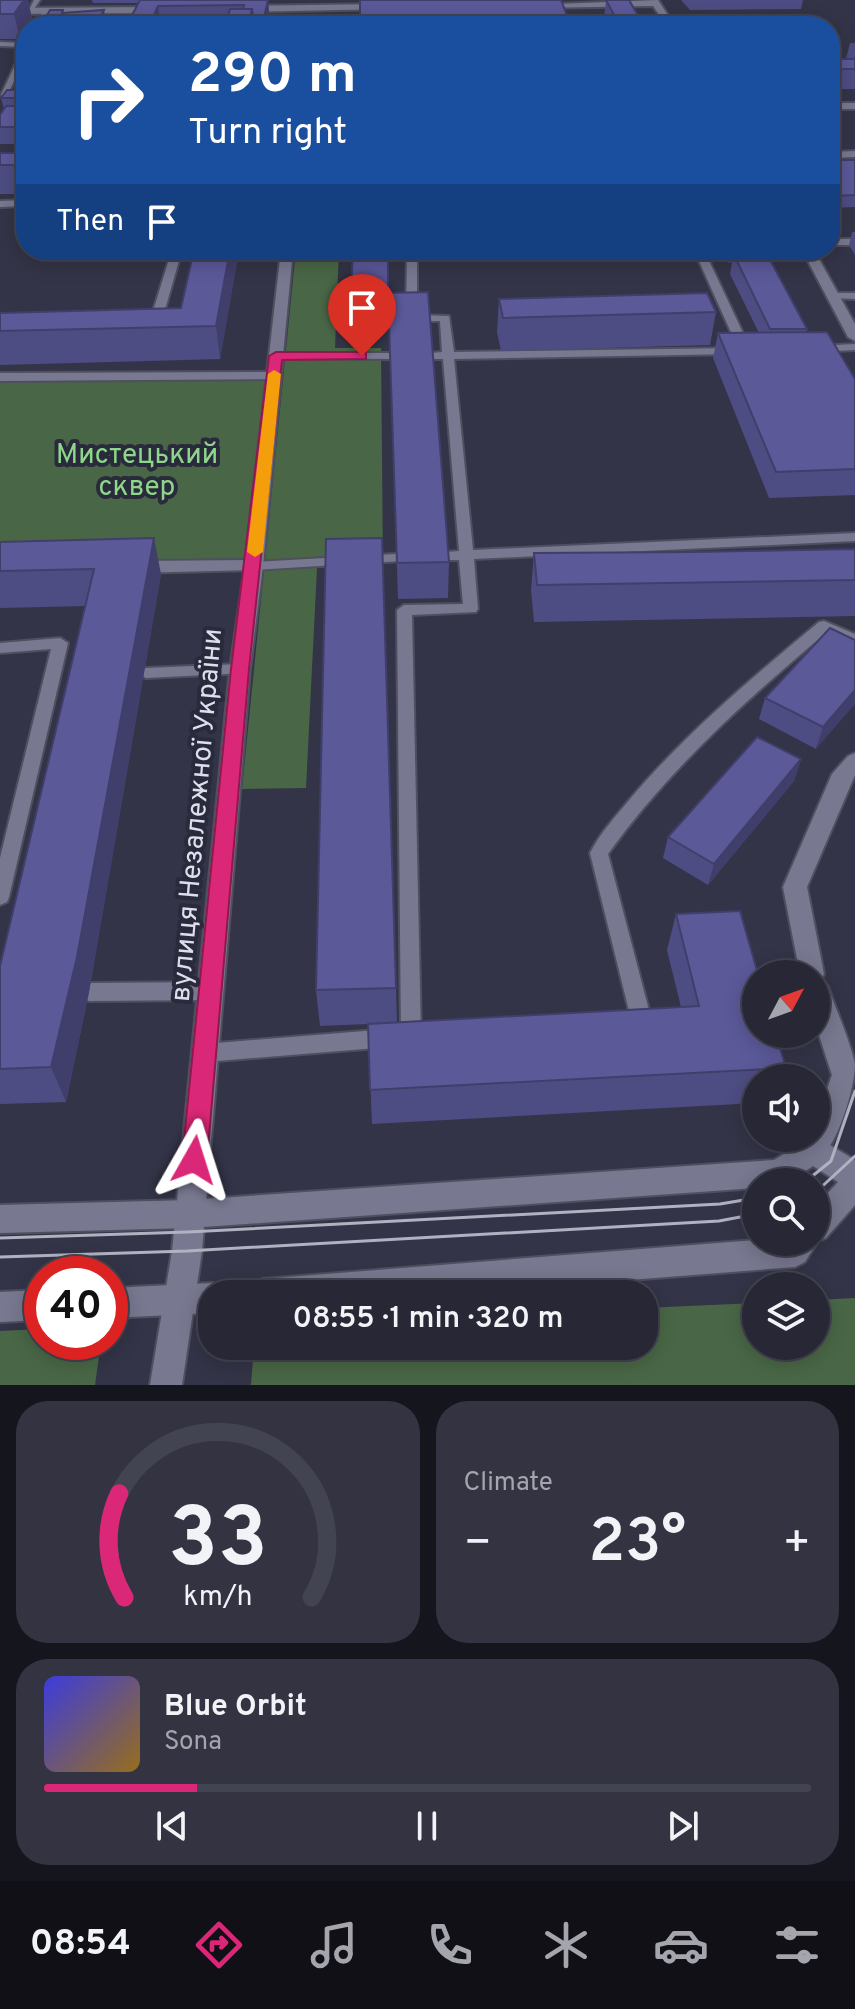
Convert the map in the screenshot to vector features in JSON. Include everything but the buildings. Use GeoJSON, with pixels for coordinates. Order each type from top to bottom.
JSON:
{"type":"FeatureCollection","features":[{"type":"Feature","properties":{"kind":"street"},"geometry":{"type":"LineString","coordinates":[[529,5],[655,2]]}},
{"type":"Feature","properties":{"kind":"street"},"geometry":{"type":"LineString","coordinates":[[235,9],[402,7]]}},
{"type":"Feature","properties":{"kind":"street"},"geometry":{"type":"LineString","coordinates":[[0,11],[175,9]]}},
{"type":"Feature","properties":{"kind":"street","name":"вулиця Незалежної України"},"geometry":{"type":"LineString","coordinates":[[166,1385],[187,1251],[240,669],[254,566],[285,260]]}},
{"type":"Feature","properties":{"kind":"street"},"geometry":{"type":"LineString","coordinates":[[814,260],[855,337]]}},
{"type":"Feature","properties":{"kind":"street"},"geometry":{"type":"LineString","coordinates":[[0,377],[275,366]]}},
{"type":"Feature","properties":{"kind":"street"},"geometry":{"type":"LineString","coordinates":[[120,567],[254,566]]}},
{"type":"Feature","properties":{"kind":"street"},"geometry":{"type":"LineString","coordinates":[[809,960],[795,887],[843,774],[855,761]]}},
{"type":"Feature","properties":{"kind":"street"},"geometry":{"type":"LineString","coordinates":[[830,1029],[845,1075],[830,1118]]}},
{"type":"Feature","properties":{"kind":"street"},"geometry":{"type":"LineString","coordinates":[[0,1219],[189,1214],[778,1173],[810,1152]]}},
{"type":"Feature","properties":{"kind":"street"},"geometry":{"type":"LineString","coordinates":[[816,1152],[855,1176]]}},
{"type":"Feature","properties":{"kind":"street"},"geometry":{"type":"LineString","coordinates":[[830,1212],[855,1184]]}},
{"type":"Feature","properties":{"kind":"street"},"geometry":{"type":"LineString","coordinates":[[423,1280],[742,1252]]}},
{"type":"Feature","properties":{"kind":"street"},"geometry":{"type":"LineString","coordinates":[[128,1302],[198,1299]]}},
{"type":"Feature","properties":{"kind":"street"},"geometry":{"type":"LineString","coordinates":[[0,1307],[24,1306]]}},
{"type":"Feature","properties":{"kind":"lane"},"geometry":{"type":"LineString","coordinates":[[30,11],[37,0]]}},
{"type":"Feature","properties":{"kind":"lane"},"geometry":{"type":"LineString","coordinates":[[43,16],[46,11]]}},
{"type":"Feature","properties":{"kind":"lane"},"geometry":{"type":"LineString","coordinates":[[16,68],[4,93],[16,95]]}},
{"type":"Feature","properties":{"kind":"lane"},"geometry":{"type":"LineString","coordinates":[[140,327],[156,327],[174,260]]}},
{"type":"Feature","properties":{"kind":"lane"},"geometry":{"type":"LineString","coordinates":[[205,1053],[418,1036],[404,610],[471,609],[445,318],[411,318],[412,260]]}},
{"type":"Feature","properties":{"kind":"lane"},"geometry":{"type":"LineString","coordinates":[[704,260],[746,351]]}},
{"type":"Feature","properties":{"kind":"lane"},"geometry":{"type":"LineString","coordinates":[[835,296],[855,296]]}},
{"type":"Feature","properties":{"kind":"lane"},"geometry":{"type":"LineString","coordinates":[[805,350],[855,347]]}},
{"type":"Feature","properties":{"kind":"lane"},"geometry":{"type":"LineString","coordinates":[[430,356],[761,351]]}},
{"type":"Feature","properties":{"kind":"lane"},"geometry":{"type":"LineString","coordinates":[[275,366],[390,356]]}},
{"type":"Feature","properties":{"kind":"lane"},"geometry":{"type":"LineString","coordinates":[[446,556],[855,537]]}},
{"type":"Feature","properties":{"kind":"lane"},"geometry":{"type":"LineString","coordinates":[[254,566],[396,558]]}},
{"type":"Feature","properties":{"kind":"lane"},"geometry":{"type":"LineString","coordinates":[[611,1020],[641,1018],[599,853],[625,815],[737,699],[824,626],[855,640]]}},
{"type":"Feature","properties":{"kind":"lane"},"geometry":{"type":"LineString","coordinates":[[0,648],[60,643],[58,678],[0,897]]}},
{"type":"Feature","properties":{"kind":"lane"},"geometry":{"type":"LineString","coordinates":[[146,673],[240,669]]}},
{"type":"Feature","properties":{"kind":"lane"},"geometry":{"type":"LineString","coordinates":[[89,992],[212,991]]}},
{"type":"Feature","properties":{"kind":"green space"},"geometry":{"type":"Polygon","coordinates":[[[295,260],[339,260],[335,348],[381,348],[383,567],[317,568],[306,788],[242,789],[295,260]]]}},
{"type":"Feature","properties":{"kind":"green space","name":"Мистецький сквер"},"geometry":{"type":"Polygon","coordinates":[[[274,376],[254,566],[0,567],[0,377],[274,376]]]}},
{"type":"Feature","properties":{"kind":"green space"},"geometry":{"type":"Polygon","coordinates":[[[855,1298],[855,1385],[251,1385],[253,1360],[658,1360],[658,1307],[742,1304],[742,1360],[830,1360],[830,1299],[855,1298]]]}},
{"type":"Feature","properties":{"kind":"green space"},"geometry":{"type":"Polygon","coordinates":[[[24,1330],[24,1360],[98,1360],[95,1385],[0,1385],[0,1331],[24,1330]]]}},
{"type":"Feature","properties":{"kind":"tram line"},"geometry":{"type":"LineString","coordinates":[[822,1168],[831,1161],[855,1091]]}},
{"type":"Feature","properties":{"kind":"tram line"},"geometry":{"type":"LineString","coordinates":[[830,1179],[855,1156]]}},
{"type":"Feature","properties":{"kind":"tram line"},"geometry":{"type":"LineString","coordinates":[[0,1238],[188,1232],[720,1204],[742,1200]]}},
{"type":"Feature","properties":{"kind":"tram line"},"geometry":{"type":"LineString","coordinates":[[0,1257],[187,1251],[719,1221],[742,1217]]}},
{"type":"Feature","properties":{"kind":"slow traffic"},"geometry":{"type":"LineString","coordinates":[[255,552],[274,374]]}},
{"type":"Feature","properties":{"kind":"route"},"geometry":{"type":"LineString","coordinates":[[194,1160],[240,669],[276,356],[362,356]]}}]}
